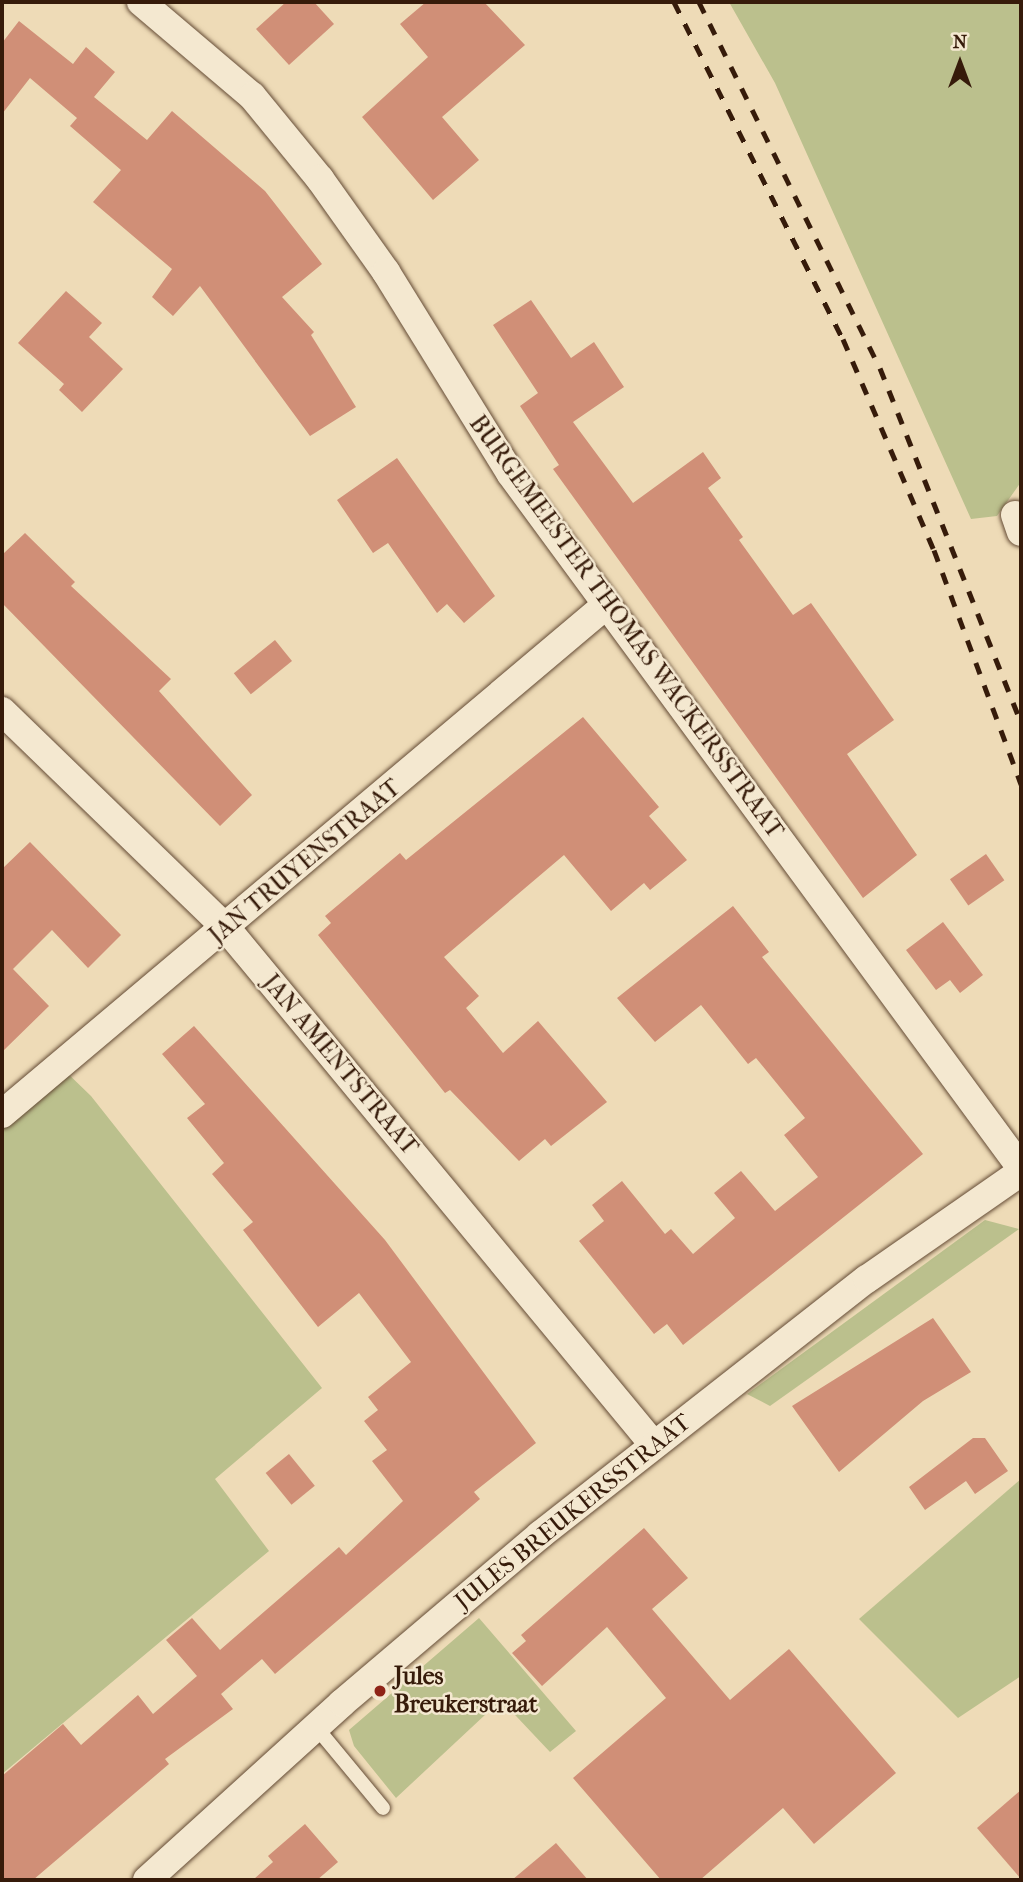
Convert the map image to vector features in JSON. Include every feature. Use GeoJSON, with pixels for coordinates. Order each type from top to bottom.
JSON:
{"type":"FeatureCollection","features":[{"type":"Feature","properties":{"kind":"street","name":"BURGEMEESTER THOMAS WACKERSSTRAAT"},"geometry":{"type":"LineString","coordinates":[[141,2],[251,96],[320,179],[386,272],[510,473],[1021,1170]]}},
{"type":"Feature","properties":{"kind":"street","name":"JAN TRUYENSTRAAT"},"geometry":{"type":"LineString","coordinates":[[2,1114],[228,929],[605,606]]}},
{"type":"Feature","properties":{"kind":"street","name":"JAN AMENTSTRAAT"},"geometry":{"type":"LineString","coordinates":[[2,711],[228,929],[653,1444]]}},
{"type":"Feature","properties":{"kind":"street","name":"JULES BREUKERSSTRAAT"},"geometry":{"type":"LineString","coordinates":[[147,1880],[316,1727],[653,1444],[867,1279],[1021,1170]]}},
{"type":"Feature","properties":{"kind":"lane"},"geometry":{"type":"LineString","coordinates":[[316,1727],[383,1808]]}},
{"type":"Feature","properties":{"kind":"green space"},"geometry":{"type":"Polygon","coordinates":[[[729,2],[1021,2],[1021,482],[997,516],[971,519],[775,83],[729,2]]]}},
{"type":"Feature","properties":{"kind":"green space"},"geometry":{"type":"Polygon","coordinates":[[[61,1067],[91,1096],[322,1388],[215,1479],[269,1551],[2,1774],[2,1117],[61,1067]]]}},
{"type":"Feature","properties":{"kind":"green space"},"geometry":{"type":"Polygon","coordinates":[[[985,1220],[1019,1229],[770,1406],[747,1394],[985,1220]]]}},
{"type":"Feature","properties":{"kind":"green space"},"geometry":{"type":"Polygon","coordinates":[[[1021,1479],[1021,1676],[958,1718],[859,1619],[1021,1479]]]}},
{"type":"Feature","properties":{"kind":"green space"},"geometry":{"type":"Polygon","coordinates":[[[479,1618],[576,1731],[550,1752],[501,1700],[396,1798],[354,1746],[349,1730],[479,1618]]]}},
{"type":"Feature","properties":{"kind":"building"},"geometry":{"type":"Polygon","coordinates":[[[286,2],[314,2],[334,24],[289,65],[256,29],[286,2]]]}},
{"type":"Feature","properties":{"kind":"building"},"geometry":{"type":"Polygon","coordinates":[[[426,2],[484,2],[525,45],[442,117],[479,160],[433,200],[362,117],[428,57],[400,24],[426,2]]]}},
{"type":"Feature","properties":{"kind":"building"},"geometry":{"type":"Polygon","coordinates":[[[19,21],[73,64],[86,47],[115,72],[94,97],[147,140],[172,111],[265,191],[322,264],[282,297],[314,332],[311,335],[356,407],[310,436],[200,286],[173,316],[152,297],[172,269],[93,202],[121,170],[70,126],[77,118],[30,78],[2,114],[2,43],[19,21]]]}},
{"type":"Feature","properties":{"kind":"building"},"geometry":{"type":"Polygon","coordinates":[[[66,291],[102,323],[89,337],[123,369],[82,412],[59,390],[64,384],[18,343],[66,291]]]}},
{"type":"Feature","properties":{"kind":"building"},"geometry":{"type":"Polygon","coordinates":[[[531,300],[571,358],[594,342],[624,387],[573,422],[633,503],[703,452],[721,478],[708,488],[743,537],[739,540],[793,615],[811,603],[894,720],[847,754],[917,855],[863,898],[553,469],[559,465],[520,406],[538,393],[493,325],[531,300]]]}},
{"type":"Feature","properties":{"kind":"building"},"geometry":{"type":"Polygon","coordinates":[[[397,458],[495,596],[464,623],[447,604],[437,613],[388,543],[373,553],[337,500],[397,458]]]}},
{"type":"Feature","properties":{"kind":"building"},"geometry":{"type":"Polygon","coordinates":[[[25,533],[75,582],[71,586],[171,679],[159,691],[252,795],[220,826],[2,603],[2,555],[25,533]]]}},
{"type":"Feature","properties":{"kind":"building"},"geometry":{"type":"Polygon","coordinates":[[[275,640],[292,661],[251,694],[234,673],[275,640]]]}},
{"type":"Feature","properties":{"kind":"building"},"geometry":{"type":"Polygon","coordinates":[[[583,717],[659,807],[649,816],[687,860],[650,890],[644,883],[611,911],[564,855],[444,957],[479,996],[466,1008],[503,1053],[538,1021],[607,1102],[551,1146],[545,1139],[519,1161],[450,1090],[445,1093],[318,935],[331,923],[325,916],[400,853],[406,860],[583,717]]]}},
{"type":"Feature","properties":{"kind":"building"},"geometry":{"type":"Polygon","coordinates":[[[30,842],[121,935],[88,968],[52,930],[13,969],[49,1006],[2,1052],[2,869],[30,842]]]}},
{"type":"Feature","properties":{"kind":"building"},"geometry":{"type":"Polygon","coordinates":[[[986,854],[1004,880],[968,905],[950,879],[986,854]]]}},
{"type":"Feature","properties":{"kind":"building"},"geometry":{"type":"Polygon","coordinates":[[[733,906],[769,952],[762,957],[923,1154],[683,1345],[667,1324],[654,1334],[579,1241],[604,1221],[592,1205],[622,1181],[665,1234],[671,1229],[693,1254],[735,1218],[714,1193],[741,1171],[775,1211],[818,1177],[784,1135],[805,1118],[756,1058],[748,1064],[701,1005],[655,1042],[617,998],[733,906]]]}},
{"type":"Feature","properties":{"kind":"building"},"geometry":{"type":"Polygon","coordinates":[[[943,922],[983,975],[960,993],[950,980],[936,990],[906,950],[943,922]]]}},
{"type":"Feature","properties":{"kind":"building"},"geometry":{"type":"Polygon","coordinates":[[[194,1026],[385,1240],[536,1443],[474,1492],[480,1499],[275,1674],[262,1659],[221,1694],[233,1709],[165,1759],[169,1764],[33,1880],[2,1880],[2,1776],[63,1724],[81,1745],[138,1695],[153,1714],[197,1676],[166,1640],[192,1618],[220,1650],[339,1547],[346,1555],[403,1501],[372,1461],[387,1450],[364,1421],[378,1410],[368,1397],[411,1362],[359,1293],[318,1327],[243,1230],[253,1222],[212,1174],[224,1163],[187,1118],[205,1104],[162,1054],[194,1026]]]}},
{"type":"Feature","properties":{"kind":"building"},"geometry":{"type":"Polygon","coordinates":[[[933,1318],[971,1372],[923,1401],[839,1472],[792,1406],[933,1318]]]}},
{"type":"Feature","properties":{"kind":"building"},"geometry":{"type":"Polygon","coordinates":[[[973,1438],[985,1438],[1008,1471],[975,1494],[966,1481],[925,1510],[909,1487],[973,1438]]]}},
{"type":"Feature","properties":{"kind":"building"},"geometry":{"type":"Polygon","coordinates":[[[289,1454],[315,1486],[291,1505],[266,1473],[289,1454]]]}},
{"type":"Feature","properties":{"kind":"building"},"geometry":{"type":"Polygon","coordinates":[[[644,1528],[688,1578],[652,1609],[730,1700],[789,1649],[896,1773],[814,1844],[783,1808],[700,1880],[661,1880],[573,1778],[666,1698],[607,1627],[542,1686],[512,1653],[526,1641],[521,1635],[644,1528]]]}},
{"type":"Feature","properties":{"kind":"building"},"geometry":{"type":"Polygon","coordinates":[[[1021,1790],[1021,1879],[977,1828],[1021,1790]]]}},
{"type":"Feature","properties":{"kind":"building"},"geometry":{"type":"Polygon","coordinates":[[[305,1824],[338,1862],[317,1880],[253,1880],[273,1862],[268,1856],[305,1824]]]}},
{"type":"Feature","properties":{"kind":"building"},"geometry":{"type":"Polygon","coordinates":[[[556,1843],[588,1880],[512,1880],[556,1843]]]}},
{"type":"Feature","properties":{"kind":"railway"},"geometry":{"type":"LineString","coordinates":[[674,2],[843,339],[934,550],[1021,784]]}},
{"type":"Feature","properties":{"kind":"railway"},"geometry":{"type":"LineString","coordinates":[[699,2],[880,368],[1021,722]]}},
{"type":"Feature","properties":{"kind":"place","name":"Jules Breukerstraat"},"geometry":{"type":"Point","coordinates":[380,1691]}}]}
